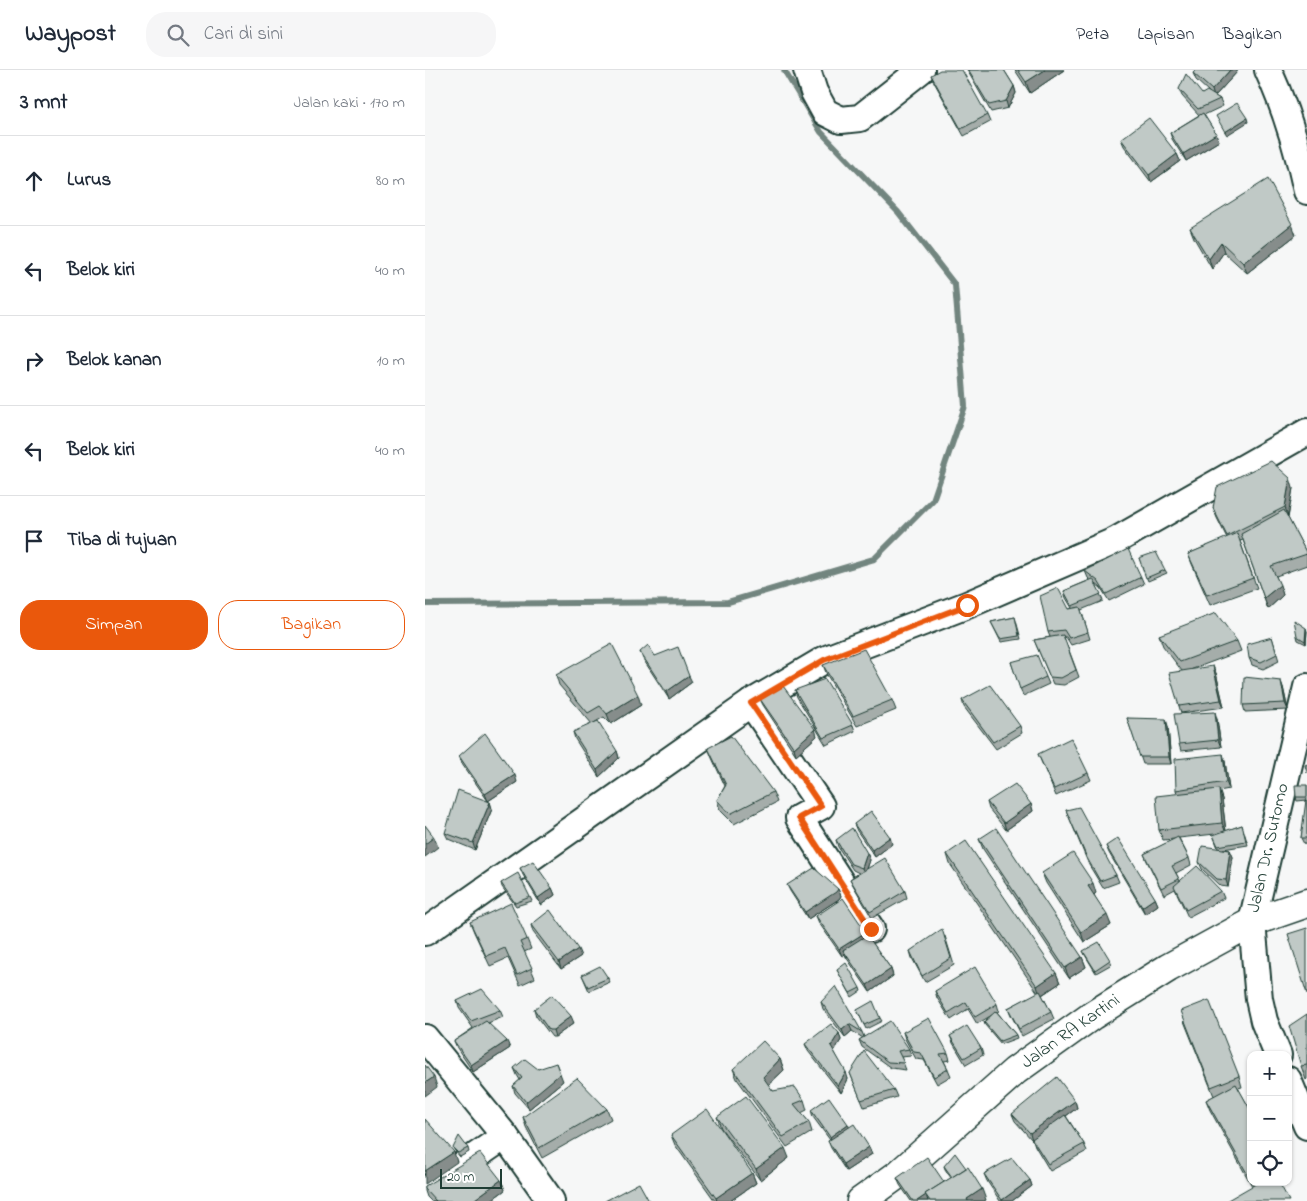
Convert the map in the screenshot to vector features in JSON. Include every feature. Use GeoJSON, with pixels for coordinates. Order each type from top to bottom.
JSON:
{"type":"FeatureCollection","features":[{"type":"Feature","properties":{"kind":"main road","name":"Jalan RA Kartini"},"geometry":{"type":"LineString","coordinates":[[861,1201],[899,1173],[1015,1071],[1093,1015],[1168,968],[1252,922],[1307,903]]}},
{"type":"Feature","properties":{"kind":"street"},"geometry":{"type":"LineString","coordinates":[[807,70],[814,92],[825,112],[841,120],[860,118],[921,70]]}},
{"type":"Feature","properties":{"kind":"street"},"geometry":{"type":"LineString","coordinates":[[1268,70],[1300,156],[1307,191]]}},
{"type":"Feature","properties":{"kind":"street"},"geometry":{"type":"LineString","coordinates":[[425,932],[751,703],[824,660],[967,605],[1115,541],[1307,432]]}},
{"type":"Feature","properties":{"kind":"street","name":"Jalan Dr. Sutomo"},"geometry":{"type":"LineString","coordinates":[[1276,1051],[1264,1021],[1259,998],[1252,922],[1307,687]]}},
{"type":"Feature","properties":{"kind":"street"},"geometry":{"type":"LineString","coordinates":[[751,703],[821,806],[799,818],[871,929]]}},
{"type":"Feature","properties":{"kind":"street"},"geometry":{"type":"LineString","coordinates":[[425,1038],[505,1136],[551,1201]]}},
{"type":"Feature","properties":{"kind":"street"},"geometry":{"type":"LineString","coordinates":[[1292,1090],[1307,1126]]}},
{"type":"Feature","properties":{"kind":"street"},"geometry":{"type":"LineString","coordinates":[[425,1190],[505,1136]]}},
{"type":"Feature","properties":{"kind":"building"},"geometry":{"type":"Polygon","coordinates":[[[940,70],[962,70],[987,115],[961,129],[931,75],[940,70]]]}},
{"type":"Feature","properties":{"kind":"building"},"geometry":{"type":"Polygon","coordinates":[[[968,70],[1004,70],[1014,86],[1006,101],[989,105],[968,70]]]}},
{"type":"Feature","properties":{"kind":"building"},"geometry":{"type":"Polygon","coordinates":[[[1018,70],[1045,70],[1026,82],[1018,70]]]}},
{"type":"Feature","properties":{"kind":"building"},"geometry":{"type":"Polygon","coordinates":[[[1196,70],[1230,70],[1212,90],[1193,73],[1196,70]]]}},
{"type":"Feature","properties":{"kind":"building"},"geometry":{"type":"Polygon","coordinates":[[[1186,74],[1202,94],[1207,91],[1220,99],[1198,109],[1179,89],[1186,74]]]}},
{"type":"Feature","properties":{"kind":"building"},"geometry":{"type":"Polygon","coordinates":[[[1237,103],[1247,118],[1225,132],[1216,116],[1237,103]]]}},
{"type":"Feature","properties":{"kind":"building"},"geometry":{"type":"Polygon","coordinates":[[[1203,113],[1216,134],[1183,154],[1170,133],[1203,113]]]}},
{"type":"Feature","properties":{"kind":"building"},"geometry":{"type":"Polygon","coordinates":[[[1149,118],[1177,154],[1149,175],[1121,139],[1149,118]]]}},
{"type":"Feature","properties":{"kind":"building"},"geometry":{"type":"Polygon","coordinates":[[[1268,179],[1292,224],[1243,263],[1221,242],[1209,259],[1190,228],[1268,179]]]}},
{"type":"Feature","properties":{"kind":"building"},"geometry":{"type":"Polygon","coordinates":[[[1271,461],[1290,478],[1285,507],[1227,536],[1213,508],[1217,487],[1271,461]]]}},
{"type":"Feature","properties":{"kind":"building"},"geometry":{"type":"Polygon","coordinates":[[[1284,510],[1307,554],[1271,566],[1280,585],[1264,598],[1241,534],[1284,510]]]}},
{"type":"Feature","properties":{"kind":"building"},"geometry":{"type":"Polygon","coordinates":[[[1237,533],[1253,578],[1207,595],[1188,554],[1237,533]]]}},
{"type":"Feature","properties":{"kind":"building"},"geometry":{"type":"Polygon","coordinates":[[[1128,549],[1141,577],[1106,594],[1098,581],[1085,571],[1128,549]]]}},
{"type":"Feature","properties":{"kind":"building"},"geometry":{"type":"Polygon","coordinates":[[[1156,552],[1165,570],[1146,578],[1139,558],[1156,552]]]}},
{"type":"Feature","properties":{"kind":"building"},"geometry":{"type":"Polygon","coordinates":[[[1093,579],[1101,594],[1072,606],[1064,591],[1093,579]]]}},
{"type":"Feature","properties":{"kind":"building"},"geometry":{"type":"Polygon","coordinates":[[[1058,588],[1069,609],[1080,607],[1088,632],[1069,638],[1064,630],[1048,632],[1040,596],[1058,588]]]}},
{"type":"Feature","properties":{"kind":"building"},"geometry":{"type":"Polygon","coordinates":[[[1216,613],[1237,641],[1180,662],[1159,635],[1216,613]]]}},
{"type":"Feature","properties":{"kind":"building"},"geometry":{"type":"Polygon","coordinates":[[[1015,617],[1019,636],[1000,639],[991,622],[1015,617]]]}},
{"type":"Feature","properties":{"kind":"building"},"geometry":{"type":"Polygon","coordinates":[[[1294,620],[1306,628],[1305,641],[1297,636],[1294,620]]]}},
{"type":"Feature","properties":{"kind":"building"},"geometry":{"type":"Polygon","coordinates":[[[1063,635],[1076,670],[1061,678],[1050,677],[1034,640],[1063,635]]]}},
{"type":"Feature","properties":{"kind":"building"},"geometry":{"type":"Polygon","coordinates":[[[1272,637],[1277,654],[1261,662],[1249,658],[1247,644],[1272,637]]]}},
{"type":"Feature","properties":{"kind":"building"},"geometry":{"type":"Polygon","coordinates":[[[612,644],[638,695],[607,714],[600,706],[588,713],[556,675],[612,644]]]}},
{"type":"Feature","properties":{"kind":"building"},"geometry":{"type":"Polygon","coordinates":[[[648,645],[655,656],[678,647],[689,676],[666,692],[640,652],[648,645]]]}},
{"type":"Feature","properties":{"kind":"building"},"geometry":{"type":"Polygon","coordinates":[[[864,649],[892,700],[853,716],[823,665],[864,649]]]}},
{"type":"Feature","properties":{"kind":"building"},"geometry":{"type":"Polygon","coordinates":[[[1037,655],[1046,677],[1020,689],[1011,662],[1037,655]]]}},
{"type":"Feature","properties":{"kind":"building"},"geometry":{"type":"Polygon","coordinates":[[[1213,666],[1221,700],[1179,706],[1169,673],[1213,666]]]}},
{"type":"Feature","properties":{"kind":"building"},"geometry":{"type":"Polygon","coordinates":[[[1244,677],[1281,681],[1285,703],[1243,705],[1244,677]]]}},
{"type":"Feature","properties":{"kind":"building"},"geometry":{"type":"Polygon","coordinates":[[[825,679],[853,725],[823,738],[795,690],[825,679]]]}},
{"type":"Feature","properties":{"kind":"building"},"geometry":{"type":"Polygon","coordinates":[[[990,685],[1020,726],[993,742],[962,700],[990,685]]]}},
{"type":"Feature","properties":{"kind":"building"},"geometry":{"type":"Polygon","coordinates":[[[783,686],[815,729],[794,748],[760,699],[783,686]]]}},
{"type":"Feature","properties":{"kind":"building"},"geometry":{"type":"Polygon","coordinates":[[[1215,712],[1218,740],[1179,744],[1174,714],[1215,712]]]}},
{"type":"Feature","properties":{"kind":"building"},"geometry":{"type":"Polygon","coordinates":[[[1127,718],[1166,719],[1169,757],[1140,757],[1127,718]]]}},
{"type":"Feature","properties":{"kind":"building"},"geometry":{"type":"Polygon","coordinates":[[[598,721],[617,751],[597,770],[573,732],[598,721]]]}},
{"type":"Feature","properties":{"kind":"building"},"geometry":{"type":"Polygon","coordinates":[[[485,733],[515,775],[485,794],[459,756],[485,733]]]}},
{"type":"Feature","properties":{"kind":"building"},"geometry":{"type":"Polygon","coordinates":[[[731,736],[773,792],[730,814],[717,800],[726,785],[708,748],[731,736]]]}},
{"type":"Feature","properties":{"kind":"building"},"geometry":{"type":"Polygon","coordinates":[[[1071,738],[1088,773],[1054,789],[1038,754],[1071,738]]]}},
{"type":"Feature","properties":{"kind":"building"},"geometry":{"type":"Polygon","coordinates":[[[1223,754],[1226,782],[1176,790],[1175,759],[1223,754]]]}},
{"type":"Feature","properties":{"kind":"building"},"geometry":{"type":"Polygon","coordinates":[[[1015,784],[1031,804],[1004,823],[987,802],[1015,784]]]}},
{"type":"Feature","properties":{"kind":"building"},"geometry":{"type":"Polygon","coordinates":[[[1295,785],[1307,785],[1307,797],[1296,797],[1295,785]]]}},
{"type":"Feature","properties":{"kind":"building"},"geometry":{"type":"Polygon","coordinates":[[[1219,789],[1222,823],[1159,830],[1156,796],[1219,789]]]}},
{"type":"Feature","properties":{"kind":"building"},"geometry":{"type":"Polygon","coordinates":[[[458,790],[490,802],[473,843],[445,833],[458,790]]]}},
{"type":"Feature","properties":{"kind":"building"},"geometry":{"type":"Polygon","coordinates":[[[1306,800],[1307,838],[1301,838],[1306,800]]]}},
{"type":"Feature","properties":{"kind":"building"},"geometry":{"type":"Polygon","coordinates":[[[1079,807],[1116,875],[1100,881],[1087,858],[1066,810],[1079,807]]]}},
{"type":"Feature","properties":{"kind":"building"},"geometry":{"type":"Polygon","coordinates":[[[871,811],[890,837],[872,850],[854,824],[871,811]]]}},
{"type":"Feature","properties":{"kind":"building"},"geometry":{"type":"Polygon","coordinates":[[[425,825],[434,837],[425,844],[425,825]]]}},
{"type":"Feature","properties":{"kind":"building"},"geometry":{"type":"Polygon","coordinates":[[[1242,825],[1246,841],[1218,846],[1213,835],[1242,825]]]}},
{"type":"Feature","properties":{"kind":"building"},"geometry":{"type":"Polygon","coordinates":[[[852,828],[867,853],[862,868],[851,864],[836,840],[852,828]]]}},
{"type":"Feature","properties":{"kind":"building"},"geometry":{"type":"Polygon","coordinates":[[[996,828],[1082,957],[1065,968],[979,839],[996,828]]]}},
{"type":"Feature","properties":{"kind":"building"},"geometry":{"type":"Polygon","coordinates":[[[1178,837],[1189,858],[1172,866],[1179,879],[1161,888],[1144,854],[1178,837]]]}},
{"type":"Feature","properties":{"kind":"building"},"geometry":{"type":"Polygon","coordinates":[[[1118,838],[1155,898],[1142,907],[1106,846],[1118,838]]]}},
{"type":"Feature","properties":{"kind":"building"},"geometry":{"type":"Polygon","coordinates":[[[966,841],[1056,973],[1037,986],[947,854],[966,841]]]}},
{"type":"Feature","properties":{"kind":"building"},"geometry":{"type":"Polygon","coordinates":[[[1202,846],[1230,850],[1226,880],[1217,879],[1199,862],[1202,846]]]}},
{"type":"Feature","properties":{"kind":"building"},"geometry":{"type":"Polygon","coordinates":[[[1073,853],[1093,883],[1088,886],[1107,915],[1081,932],[1042,873],[1073,853]]]}},
{"type":"Feature","properties":{"kind":"building"},"geometry":{"type":"Polygon","coordinates":[[[885,858],[905,891],[870,912],[850,879],[885,858]]]}},
{"type":"Feature","properties":{"kind":"building"},"geometry":{"type":"Polygon","coordinates":[[[533,861],[552,888],[538,898],[520,868],[533,861]]]}},
{"type":"Feature","properties":{"kind":"building"},"geometry":{"type":"Polygon","coordinates":[[[1197,866],[1221,891],[1186,910],[1174,886],[1197,866]]]}},
{"type":"Feature","properties":{"kind":"building"},"geometry":{"type":"Polygon","coordinates":[[[814,868],[838,889],[805,912],[787,885],[814,868]]]}},
{"type":"Feature","properties":{"kind":"building"},"geometry":{"type":"Polygon","coordinates":[[[518,873],[530,897],[515,903],[501,883],[518,873]]]}},
{"type":"Feature","properties":{"kind":"building"},"geometry":{"type":"Polygon","coordinates":[[[843,898],[866,932],[839,949],[816,916],[843,898]]]}},
{"type":"Feature","properties":{"kind":"building"},"geometry":{"type":"Polygon","coordinates":[[[511,903],[527,939],[520,942],[532,968],[517,975],[505,948],[486,956],[470,922],[511,903]]]}},
{"type":"Feature","properties":{"kind":"building"},"geometry":{"type":"Polygon","coordinates":[[[550,910],[578,949],[559,962],[531,925],[550,910]]]}},
{"type":"Feature","properties":{"kind":"building"},"geometry":{"type":"Polygon","coordinates":[[[1307,928],[1307,994],[1288,934],[1307,928]]]}},
{"type":"Feature","properties":{"kind":"building"},"geometry":{"type":"Polygon","coordinates":[[[942,929],[951,958],[922,976],[910,951],[942,929]]]}},
{"type":"Feature","properties":{"kind":"building"},"geometry":{"type":"Polygon","coordinates":[[[867,935],[891,969],[867,985],[843,950],[867,935]]]}},
{"type":"Feature","properties":{"kind":"building"},"geometry":{"type":"Polygon","coordinates":[[[1099,942],[1110,960],[1095,970],[1083,951],[1099,942]]]}},
{"type":"Feature","properties":{"kind":"building"},"geometry":{"type":"Polygon","coordinates":[[[846,963],[860,988],[850,993],[837,970],[846,963]]]}},
{"type":"Feature","properties":{"kind":"building"},"geometry":{"type":"Polygon","coordinates":[[[600,966],[608,978],[588,987],[582,975],[600,966]]]}},
{"type":"Feature","properties":{"kind":"building"},"geometry":{"type":"Polygon","coordinates":[[[975,967],[997,1004],[975,1017],[966,1002],[948,1013],[935,991],[975,967]]]}},
{"type":"Feature","properties":{"kind":"building"},"geometry":{"type":"Polygon","coordinates":[[[836,986],[862,1032],[849,1024],[842,1030],[821,1002],[836,986]]]}},
{"type":"Feature","properties":{"kind":"building"},"geometry":{"type":"Polygon","coordinates":[[[482,989],[500,1010],[471,1021],[457,1001],[482,989]]]}},
{"type":"Feature","properties":{"kind":"building"},"geometry":{"type":"Polygon","coordinates":[[[1040,991],[1051,1012],[1019,1029],[1008,1008],[1040,991]]]}},
{"type":"Feature","properties":{"kind":"building"},"geometry":{"type":"Polygon","coordinates":[[[552,995],[571,1016],[553,1030],[549,1030],[534,1009],[552,995]]]}},
{"type":"Feature","properties":{"kind":"building"},"geometry":{"type":"Polygon","coordinates":[[[1209,1000],[1239,1076],[1211,1087],[1181,1011],[1209,1000]]]}},
{"type":"Feature","properties":{"kind":"building"},"geometry":{"type":"Polygon","coordinates":[[[873,1001],[880,1018],[864,1025],[857,1010],[873,1001]]]}},
{"type":"Feature","properties":{"kind":"building"},"geometry":{"type":"Polygon","coordinates":[[[996,1011],[1016,1035],[1000,1041],[984,1022],[996,1011]]]}},
{"type":"Feature","properties":{"kind":"building"},"geometry":{"type":"Polygon","coordinates":[[[1307,1014],[1307,1065],[1301,1066],[1289,1026],[1307,1014]]]}},
{"type":"Feature","properties":{"kind":"building"},"geometry":{"type":"Polygon","coordinates":[[[929,1018],[948,1053],[940,1054],[948,1069],[934,1077],[921,1053],[914,1052],[903,1032],[929,1018]]]}},
{"type":"Feature","properties":{"kind":"building"},"geometry":{"type":"Polygon","coordinates":[[[486,1021],[507,1041],[471,1065],[454,1041],[486,1021]]]}},
{"type":"Feature","properties":{"kind":"building"},"geometry":{"type":"Polygon","coordinates":[[[890,1021],[909,1049],[898,1051],[904,1063],[888,1062],[859,1040],[890,1021]]]}},
{"type":"Feature","properties":{"kind":"building"},"geometry":{"type":"Polygon","coordinates":[[[831,1024],[839,1033],[831,1046],[846,1072],[838,1086],[805,1044],[831,1024]]]}},
{"type":"Feature","properties":{"kind":"building"},"geometry":{"type":"Polygon","coordinates":[[[967,1026],[981,1048],[964,1058],[950,1036],[967,1026]]]}},
{"type":"Feature","properties":{"kind":"building"},"geometry":{"type":"Polygon","coordinates":[[[763,1041],[780,1059],[763,1077],[773,1091],[795,1087],[804,1100],[794,1104],[809,1122],[783,1137],[733,1069],[763,1041]]]}},
{"type":"Feature","properties":{"kind":"building"},"geometry":{"type":"Polygon","coordinates":[[[864,1051],[894,1090],[861,1100],[850,1073],[864,1051]]]}},
{"type":"Feature","properties":{"kind":"building"},"geometry":{"type":"Polygon","coordinates":[[[525,1059],[538,1069],[556,1063],[560,1074],[526,1102],[513,1086],[522,1078],[514,1068],[525,1059]]]}},
{"type":"Feature","properties":{"kind":"building"},"geometry":{"type":"Polygon","coordinates":[[[425,1065],[434,1077],[425,1083],[425,1065]]]}},
{"type":"Feature","properties":{"kind":"building"},"geometry":{"type":"Polygon","coordinates":[[[1057,1077],[1075,1101],[1030,1133],[1012,1114],[1057,1077]]]}},
{"type":"Feature","properties":{"kind":"building"},"geometry":{"type":"Polygon","coordinates":[[[577,1078],[607,1109],[539,1148],[523,1117],[577,1078]]]}},
{"type":"Feature","properties":{"kind":"building"},"geometry":{"type":"Polygon","coordinates":[[[1236,1084],[1247,1104],[1247,1173],[1206,1100],[1236,1084]]]}},
{"type":"Feature","properties":{"kind":"building"},"geometry":{"type":"Polygon","coordinates":[[[746,1096],[785,1148],[756,1169],[717,1117],[746,1096]]]}},
{"type":"Feature","properties":{"kind":"building"},"geometry":{"type":"Polygon","coordinates":[[[829,1097],[848,1124],[830,1137],[811,1110],[829,1097]]]}},
{"type":"Feature","properties":{"kind":"building"},"geometry":{"type":"Polygon","coordinates":[[[707,1109],[752,1173],[716,1198],[671,1135],[707,1109]]]}},
{"type":"Feature","properties":{"kind":"building"},"geometry":{"type":"Polygon","coordinates":[[[1065,1115],[1084,1144],[1048,1164],[1032,1139],[1065,1115]]]}},
{"type":"Feature","properties":{"kind":"building"},"geometry":{"type":"Polygon","coordinates":[[[425,1119],[454,1152],[425,1171],[425,1119]]]}},
{"type":"Feature","properties":{"kind":"building"},"geometry":{"type":"Polygon","coordinates":[[[854,1124],[869,1147],[843,1164],[828,1141],[854,1124]]]}},
{"type":"Feature","properties":{"kind":"building"},"geometry":{"type":"Polygon","coordinates":[[[459,1136],[468,1148],[458,1153],[453,1148],[459,1136]]]}},
{"type":"Feature","properties":{"kind":"building"},"geometry":{"type":"Polygon","coordinates":[[[480,1153],[501,1180],[475,1199],[476,1201],[436,1201],[425,1189],[425,1186],[480,1153]]]}},
{"type":"Feature","properties":{"kind":"building"},"geometry":{"type":"Polygon","coordinates":[[[955,1153],[966,1168],[952,1177],[944,1166],[955,1153]]]}},
{"type":"Feature","properties":{"kind":"building"},"geometry":{"type":"Polygon","coordinates":[[[927,1157],[944,1182],[917,1201],[913,1201],[897,1178],[927,1157]]]}},
{"type":"Feature","properties":{"kind":"building"},"geometry":{"type":"Polygon","coordinates":[[[1012,1158],[1030,1180],[1002,1200],[984,1174],[1012,1158]]]}},
{"type":"Feature","properties":{"kind":"building"},"geometry":{"type":"Polygon","coordinates":[[[968,1167],[982,1189],[967,1199],[968,1201],[930,1201],[925,1194],[968,1167]]]}},
{"type":"Feature","properties":{"kind":"building"},"geometry":{"type":"Polygon","coordinates":[[[639,1183],[649,1201],[605,1201],[639,1183]]]}},
{"type":"Feature","properties":{"kind":"building"},"geometry":{"type":"Polygon","coordinates":[[[1252,1186],[1281,1186],[1289,1201],[1226,1201],[1252,1186]]]}},
{"type":"Feature","properties":{"kind":"waterway"},"geometry":{"type":"LineString","coordinates":[[425,604],[728,602],[874,559],[933,500],[965,406],[955,285],[898,212],[821,132],[784,70]]}},
{"type":"Feature","properties":{"kind":"route"},"geometry":{"type":"LineString","coordinates":[[871,929],[799,818],[821,806],[751,703],[824,660],[967,605]]}}]}
